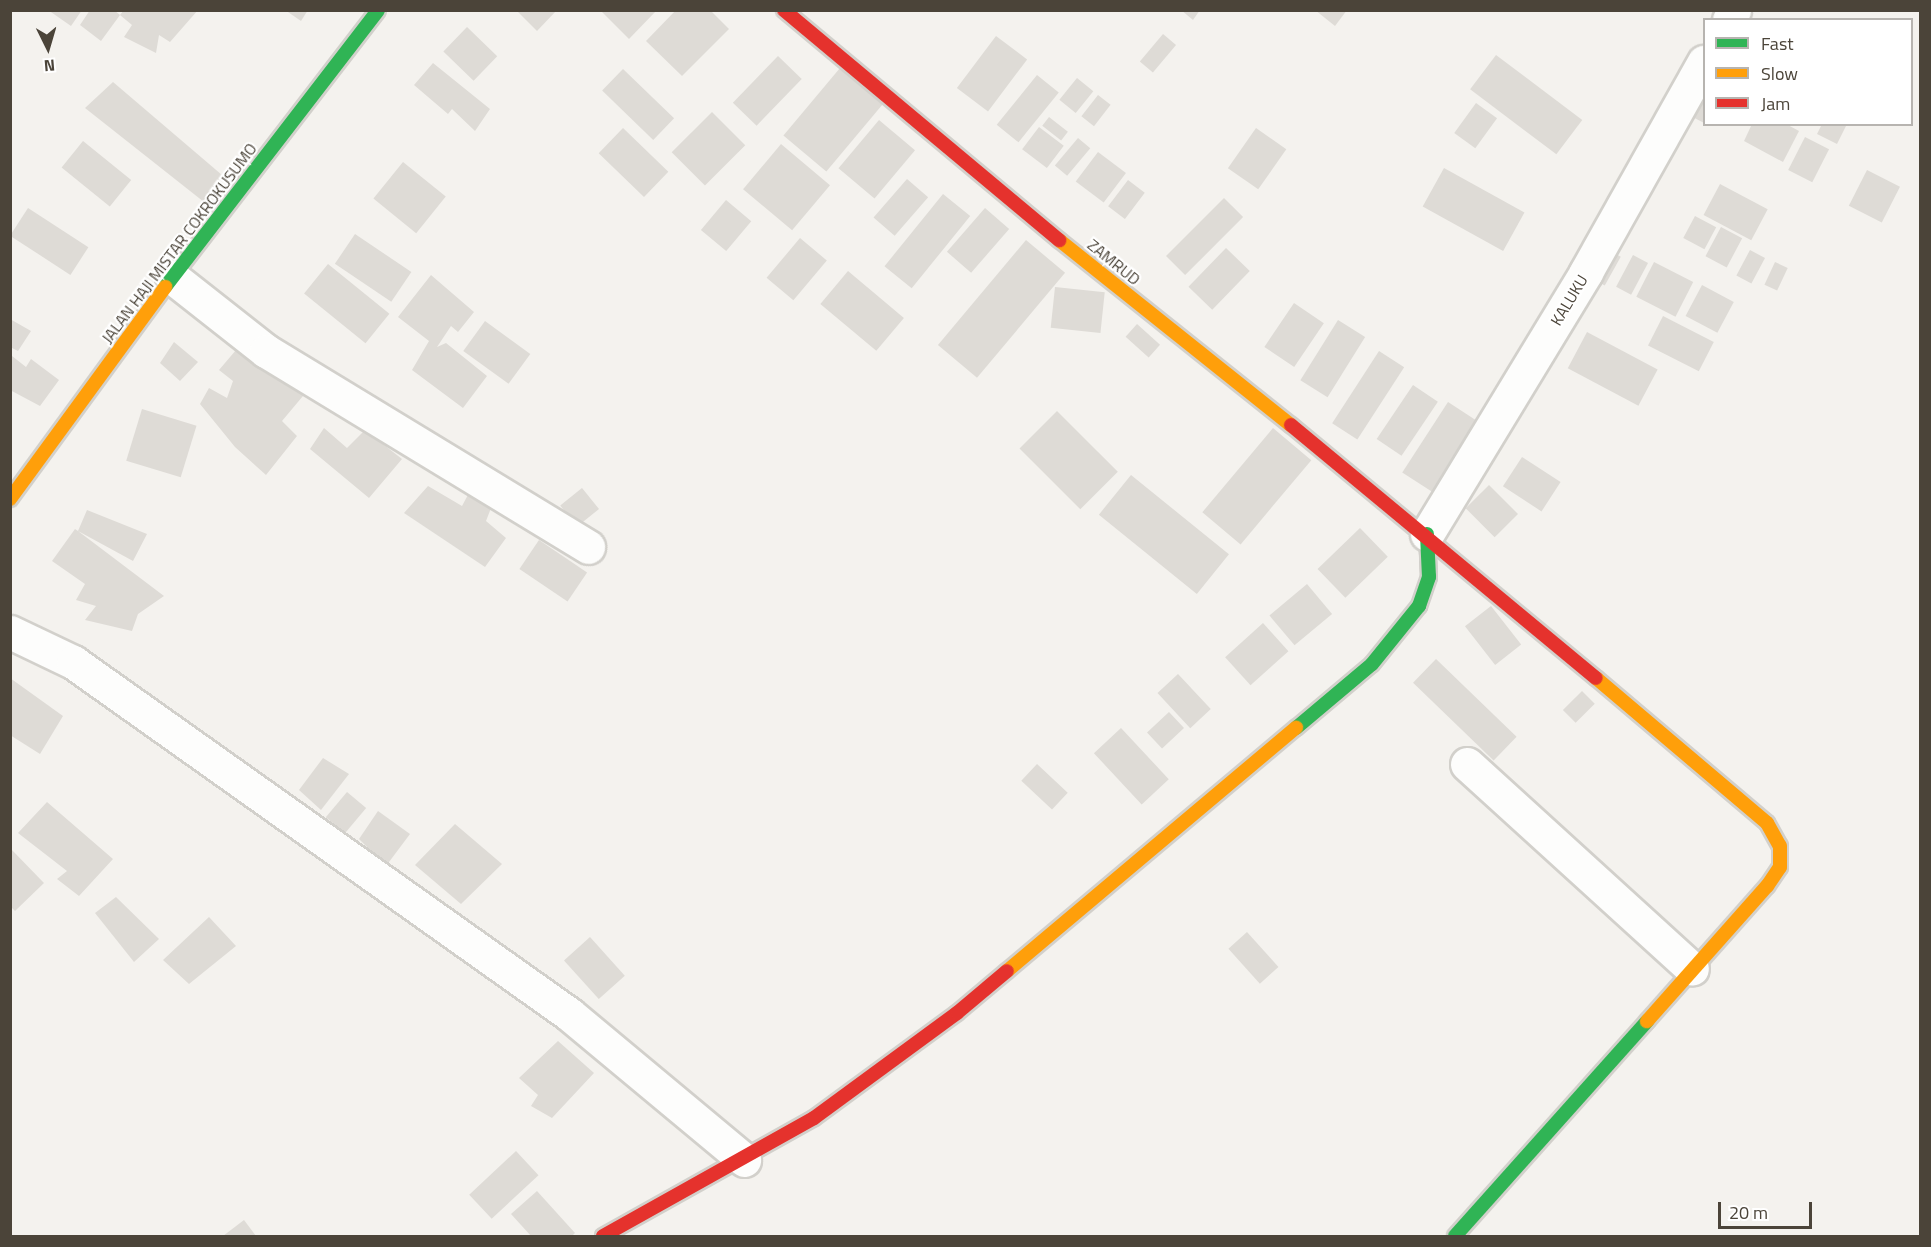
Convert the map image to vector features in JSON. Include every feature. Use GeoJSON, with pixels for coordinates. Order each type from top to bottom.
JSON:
{"type":"FeatureCollection","features":[{"type":"Feature","properties":{"kind":"street","name":"JALAN HAJI MISTAR COKROKUSUMO"},"geometry":{"type":"LineString","coordinates":[[10,499],[172,277],[378,10]]}},
{"type":"Feature","properties":{"kind":"street","name":"ZAMRUD"},"geometry":{"type":"LineString","coordinates":[[784,10],[997,190],[1427,534],[1767,823],[1780,846],[1780,867],[1455,1236]]}},
{"type":"Feature","properties":{"kind":"street","name":"KALUKU"},"geometry":{"type":"LineString","coordinates":[[1427,534],[1586,272],[1703,64]]}},
{"type":"Feature","properties":{"kind":"street"},"geometry":{"type":"LineString","coordinates":[[172,277],[266,351],[588,547]]}},
{"type":"Feature","properties":{"kind":"street"},"geometry":{"type":"LineString","coordinates":[[603,1236],[744,1160],[814,1118],[957,1013],[1372,664],[1419,606],[1429,577],[1427,534]]}},
{"type":"Feature","properties":{"kind":"street"},"geometry":{"type":"LineString","coordinates":[[10,632],[73,662],[541,994],[744,1160]]}},
{"type":"Feature","properties":{"kind":"street"},"geometry":{"type":"LineString","coordinates":[[1467,764],[1692,969]]}},
{"type":"Feature","properties":{"kind":"building"},"geometry":{"type":"Polygon","coordinates":[[[48,10],[82,10],[71,26],[48,10]]]}},
{"type":"Feature","properties":{"kind":"building"},"geometry":{"type":"Polygon","coordinates":[[[90,10],[114,10],[120,15],[101,41],[80,25],[90,10]]]}},
{"type":"Feature","properties":{"kind":"building"},"geometry":{"type":"Polygon","coordinates":[[[124,10],[198,10],[170,42],[159,35],[156,53],[124,37],[132,25],[120,15],[124,10]]]}},
{"type":"Feature","properties":{"kind":"building"},"geometry":{"type":"Polygon","coordinates":[[[285,10],[308,10],[301,21],[285,10]]]}},
{"type":"Feature","properties":{"kind":"building"},"geometry":{"type":"Polygon","coordinates":[[[516,10],[557,10],[537,31],[516,10]]]}},
{"type":"Feature","properties":{"kind":"building"},"geometry":{"type":"Polygon","coordinates":[[[600,10],[657,10],[629,39],[600,10]]]}},
{"type":"Feature","properties":{"kind":"building"},"geometry":{"type":"Polygon","coordinates":[[[676,10],[710,10],[729,29],[682,76],[646,41],[676,10]]]}},
{"type":"Feature","properties":{"kind":"building"},"geometry":{"type":"Polygon","coordinates":[[[1181,10],[1200,10],[1193,20],[1181,10]]]}},
{"type":"Feature","properties":{"kind":"building"},"geometry":{"type":"Polygon","coordinates":[[[1315,10],[1347,10],[1335,26],[1315,10]]]}},
{"type":"Feature","properties":{"kind":"building"},"geometry":{"type":"Polygon","coordinates":[[[467,27],[497,56],[474,81],[443,51],[467,27]]]}},
{"type":"Feature","properties":{"kind":"building"},"geometry":{"type":"Polygon","coordinates":[[[1163,34],[1176,45],[1153,73],[1140,62],[1163,34]]]}},
{"type":"Feature","properties":{"kind":"building"},"geometry":{"type":"Polygon","coordinates":[[[996,36],[1027,59],[988,111],[957,88],[996,36]]]}},
{"type":"Feature","properties":{"kind":"building"},"geometry":{"type":"Polygon","coordinates":[[[1496,55],[1582,120],[1556,154],[1470,89],[1496,55]]]}},
{"type":"Feature","properties":{"kind":"building"},"geometry":{"type":"Polygon","coordinates":[[[778,56],[802,79],[757,126],[733,103],[778,56]]]}},
{"type":"Feature","properties":{"kind":"building"},"geometry":{"type":"Polygon","coordinates":[[[433,63],[490,109],[475,131],[452,109],[448,114],[414,85],[433,63]]]}},
{"type":"Feature","properties":{"kind":"building"},"geometry":{"type":"Polygon","coordinates":[[[840,68],[883,104],[826,171],[783,135],[840,68]]]}},
{"type":"Feature","properties":{"kind":"building"},"geometry":{"type":"Polygon","coordinates":[[[623,69],[674,118],[653,140],[602,91],[623,69]]]}},
{"type":"Feature","properties":{"kind":"building"},"geometry":{"type":"Polygon","coordinates":[[[1037,75],[1059,93],[1018,142],[997,125],[1037,75]]]}},
{"type":"Feature","properties":{"kind":"building"},"geometry":{"type":"Polygon","coordinates":[[[1077,78],[1093,91],[1076,113],[1059,100],[1077,78]]]}},
{"type":"Feature","properties":{"kind":"building"},"geometry":{"type":"Polygon","coordinates":[[[113,82],[222,175],[204,202],[85,108],[113,82]]]}},
{"type":"Feature","properties":{"kind":"building"},"geometry":{"type":"Polygon","coordinates":[[[1698,92],[1703,95],[1703,122],[1687,114],[1698,92]]]}},
{"type":"Feature","properties":{"kind":"building"},"geometry":{"type":"Polygon","coordinates":[[[1098,95],[1111,105],[1094,126],[1081,116],[1098,95]]]}},
{"type":"Feature","properties":{"kind":"building"},"geometry":{"type":"Polygon","coordinates":[[[1476,103],[1497,118],[1475,148],[1454,133],[1476,103]]]}},
{"type":"Feature","properties":{"kind":"building"},"geometry":{"type":"Polygon","coordinates":[[[712,112],[745,145],[705,186],[672,152],[712,112]]]}},
{"type":"Feature","properties":{"kind":"building"},"geometry":{"type":"Polygon","coordinates":[[[1049,117],[1068,132],[1061,140],[1042,126],[1049,117]]]}},
{"type":"Feature","properties":{"kind":"building"},"geometry":{"type":"Polygon","coordinates":[[[879,120],[915,150],[875,198],[839,168],[879,120]]]}},
{"type":"Feature","properties":{"kind":"building"},"geometry":{"type":"Polygon","coordinates":[[[1751,126],[1790,126],[1799,131],[1783,162],[1744,141],[1751,126]]]}},
{"type":"Feature","properties":{"kind":"building"},"geometry":{"type":"Polygon","coordinates":[[[1821,126],[1846,126],[1837,144],[1817,134],[1821,126]]]}},
{"type":"Feature","properties":{"kind":"building"},"geometry":{"type":"Polygon","coordinates":[[[1039,127],[1064,146],[1047,168],[1022,149],[1039,127]]]}},
{"type":"Feature","properties":{"kind":"building"},"geometry":{"type":"Polygon","coordinates":[[[623,128],[668,172],[644,197],[599,153],[623,128]]]}},
{"type":"Feature","properties":{"kind":"building"},"geometry":{"type":"Polygon","coordinates":[[[1256,128],[1286,149],[1258,189],[1228,168],[1256,128]]]}},
{"type":"Feature","properties":{"kind":"building"},"geometry":{"type":"Polygon","coordinates":[[[1805,137],[1829,149],[1812,182],[1788,170],[1805,137]]]}},
{"type":"Feature","properties":{"kind":"building"},"geometry":{"type":"Polygon","coordinates":[[[1078,138],[1090,148],[1067,176],[1055,166],[1078,138]]]}},
{"type":"Feature","properties":{"kind":"building"},"geometry":{"type":"Polygon","coordinates":[[[83,141],[131,180],[110,206],[62,167],[83,141]]]}},
{"type":"Feature","properties":{"kind":"building"},"geometry":{"type":"Polygon","coordinates":[[[781,144],[830,185],[792,230],[743,189],[781,144]]]}},
{"type":"Feature","properties":{"kind":"building"},"geometry":{"type":"Polygon","coordinates":[[[1098,152],[1126,173],[1104,203],[1076,182],[1098,152]]]}},
{"type":"Feature","properties":{"kind":"building"},"geometry":{"type":"Polygon","coordinates":[[[403,162],[446,197],[416,233],[373,199],[403,162]]]}},
{"type":"Feature","properties":{"kind":"building"},"geometry":{"type":"Polygon","coordinates":[[[1444,168],[1524,213],[1503,251],[1423,206],[1444,168]]]}},
{"type":"Feature","properties":{"kind":"building"},"geometry":{"type":"Polygon","coordinates":[[[1867,170],[1900,187],[1882,222],[1849,206],[1867,170]]]}},
{"type":"Feature","properties":{"kind":"building"},"geometry":{"type":"Polygon","coordinates":[[[907,179],[928,197],[895,236],[874,217],[907,179]]]}},
{"type":"Feature","properties":{"kind":"building"},"geometry":{"type":"Polygon","coordinates":[[[1128,180],[1145,193],[1125,219],[1108,206],[1128,180]]]}},
{"type":"Feature","properties":{"kind":"building"},"geometry":{"type":"Polygon","coordinates":[[[1720,184],[1768,209],[1751,240],[1704,215],[1720,184]]]}},
{"type":"Feature","properties":{"kind":"building"},"geometry":{"type":"Polygon","coordinates":[[[943,194],[970,216],[912,288],[884,266],[943,194]]]}},
{"type":"Feature","properties":{"kind":"building"},"geometry":{"type":"Polygon","coordinates":[[[1224,198],[1243,217],[1185,275],[1166,256],[1224,198]]]}},
{"type":"Feature","properties":{"kind":"building"},"geometry":{"type":"Polygon","coordinates":[[[726,200],[751,221],[726,251],[701,230],[726,200]]]}},
{"type":"Feature","properties":{"kind":"building"},"geometry":{"type":"Polygon","coordinates":[[[28,208],[88,247],[70,275],[10,236],[28,208]]]}},
{"type":"Feature","properties":{"kind":"building"},"geometry":{"type":"Polygon","coordinates":[[[985,208],[1009,229],[971,273],[947,252],[985,208]]]}},
{"type":"Feature","properties":{"kind":"building"},"geometry":{"type":"Polygon","coordinates":[[[1695,216],[1716,227],[1704,249],[1683,238],[1695,216]]]}},
{"type":"Feature","properties":{"kind":"building"},"geometry":{"type":"Polygon","coordinates":[[[1721,227],[1742,238],[1727,267],[1706,256],[1721,227]]]}},
{"type":"Feature","properties":{"kind":"building"},"geometry":{"type":"Polygon","coordinates":[[[355,234],[411,272],[391,302],[335,264],[355,234]]]}},
{"type":"Feature","properties":{"kind":"building"},"geometry":{"type":"Polygon","coordinates":[[[800,238],[827,260],[793,300],[767,278],[800,238]]]}},
{"type":"Feature","properties":{"kind":"building"},"geometry":{"type":"Polygon","coordinates":[[[1026,240],[1065,273],[977,378],[938,345],[1026,240]]]}},
{"type":"Feature","properties":{"kind":"building"},"geometry":{"type":"Polygon","coordinates":[[[1226,248],[1250,271],[1212,310],[1188,287],[1226,248]]]}},
{"type":"Feature","properties":{"kind":"building"},"geometry":{"type":"Polygon","coordinates":[[[1605,248],[1621,257],[1605,286],[1589,277],[1605,248]]]}},
{"type":"Feature","properties":{"kind":"building"},"geometry":{"type":"Polygon","coordinates":[[[1750,250],[1765,258],[1751,284],[1736,276],[1750,250]]]}},
{"type":"Feature","properties":{"kind":"building"},"geometry":{"type":"Polygon","coordinates":[[[1633,255],[1648,263],[1631,295],[1616,287],[1633,255]]]}},
{"type":"Feature","properties":{"kind":"building"},"geometry":{"type":"Polygon","coordinates":[[[1654,262],[1693,282],[1675,317],[1636,297],[1654,262]]]}},
{"type":"Feature","properties":{"kind":"building"},"geometry":{"type":"Polygon","coordinates":[[[1775,262],[1788,268],[1777,291],[1764,285],[1775,262]]]}},
{"type":"Feature","properties":{"kind":"building"},"geometry":{"type":"Polygon","coordinates":[[[328,264],[389,314],[365,343],[304,294],[328,264]]]}},
{"type":"Feature","properties":{"kind":"building"},"geometry":{"type":"Polygon","coordinates":[[[848,271],[904,318],[876,351],[820,304],[848,271]]]}},
{"type":"Feature","properties":{"kind":"building"},"geometry":{"type":"Polygon","coordinates":[[[431,275],[474,312],[458,332],[451,326],[437,347],[446,343],[487,376],[463,408],[412,370],[429,341],[398,317],[431,275]]]}},
{"type":"Feature","properties":{"kind":"building"},"geometry":{"type":"Polygon","coordinates":[[[1702,285],[1734,302],[1717,333],[1686,316],[1702,285]]]}},
{"type":"Feature","properties":{"kind":"building"},"geometry":{"type":"Polygon","coordinates":[[[1055,287],[1105,292],[1100,333],[1051,328],[1055,287]]]}},
{"type":"Feature","properties":{"kind":"building"},"geometry":{"type":"Polygon","coordinates":[[[1294,303],[1324,323],[1294,367],[1264,347],[1294,303]]]}},
{"type":"Feature","properties":{"kind":"building"},"geometry":{"type":"Polygon","coordinates":[[[1663,316],[1714,342],[1699,371],[1648,345],[1663,316]]]}},
{"type":"Feature","properties":{"kind":"building"},"geometry":{"type":"Polygon","coordinates":[[[10,319],[31,331],[18,351],[10,347],[10,319]]]}},
{"type":"Feature","properties":{"kind":"building"},"geometry":{"type":"Polygon","coordinates":[[[1338,320],[1365,337],[1328,397],[1300,380],[1338,320]]]}},
{"type":"Feature","properties":{"kind":"building"},"geometry":{"type":"Polygon","coordinates":[[[485,321],[530,354],[509,384],[463,351],[485,321]]]}},
{"type":"Feature","properties":{"kind":"building"},"geometry":{"type":"Polygon","coordinates":[[[1137,324],[1160,345],[1149,357],[1126,337],[1137,324]]]}},
{"type":"Feature","properties":{"kind":"building"},"geometry":{"type":"Polygon","coordinates":[[[1587,332],[1658,370],[1638,406],[1568,368],[1587,332]]]}},
{"type":"Feature","properties":{"kind":"building"},"geometry":{"type":"Polygon","coordinates":[[[174,342],[198,362],[180,381],[160,363],[174,342]]]}},
{"type":"Feature","properties":{"kind":"building"},"geometry":{"type":"Polygon","coordinates":[[[242,343],[308,390],[282,421],[297,436],[266,475],[235,447],[200,404],[209,388],[227,398],[233,381],[219,370],[242,343]]]}},
{"type":"Feature","properties":{"kind":"building"},"geometry":{"type":"Polygon","coordinates":[[[1379,351],[1404,367],[1357,439],[1332,423],[1379,351]]]}},
{"type":"Feature","properties":{"kind":"building"},"geometry":{"type":"Polygon","coordinates":[[[12,356],[26,367],[31,359],[59,380],[40,406],[10,390],[12,356]]]}},
{"type":"Feature","properties":{"kind":"building"},"geometry":{"type":"Polygon","coordinates":[[[1413,385],[1438,402],[1402,456],[1377,439],[1413,385]]]}},
{"type":"Feature","properties":{"kind":"building"},"geometry":{"type":"Polygon","coordinates":[[[1448,402],[1479,422],[1433,493],[1402,472],[1448,402]]]}},
{"type":"Feature","properties":{"kind":"building"},"geometry":{"type":"Polygon","coordinates":[[[142,409],[197,426],[181,477],[126,461],[142,409]]]}},
{"type":"Feature","properties":{"kind":"building"},"geometry":{"type":"Polygon","coordinates":[[[1057,411],[1118,472],[1080,509],[1020,448],[1057,411]]]}},
{"type":"Feature","properties":{"kind":"building"},"geometry":{"type":"Polygon","coordinates":[[[324,428],[347,448],[365,430],[402,459],[369,498],[310,449],[324,428]]]}},
{"type":"Feature","properties":{"kind":"building"},"geometry":{"type":"Polygon","coordinates":[[[1273,428],[1311,460],[1241,544],[1202,512],[1273,428]]]}},
{"type":"Feature","properties":{"kind":"building"},"geometry":{"type":"Polygon","coordinates":[[[1522,457],[1561,482],[1542,511],[1503,486],[1522,457]]]}},
{"type":"Feature","properties":{"kind":"building"},"geometry":{"type":"Polygon","coordinates":[[[1131,475],[1229,554],[1197,594],[1099,515],[1131,475]]]}},
{"type":"Feature","properties":{"kind":"building"},"geometry":{"type":"Polygon","coordinates":[[[1489,485],[1518,514],[1495,537],[1466,508],[1489,485]]]}},
{"type":"Feature","properties":{"kind":"building"},"geometry":{"type":"Polygon","coordinates":[[[428,486],[462,506],[470,491],[493,503],[486,521],[506,538],[485,567],[404,513],[428,486]]]}},
{"type":"Feature","properties":{"kind":"building"},"geometry":{"type":"Polygon","coordinates":[[[582,488],[599,509],[577,527],[560,506],[582,488]]]}},
{"type":"Feature","properties":{"kind":"building"},"geometry":{"type":"Polygon","coordinates":[[[87,510],[147,534],[133,561],[78,531],[87,510]]]}},
{"type":"Feature","properties":{"kind":"building"},"geometry":{"type":"Polygon","coordinates":[[[1360,528],[1388,557],[1345,598],[1318,569],[1360,528]]]}},
{"type":"Feature","properties":{"kind":"building"},"geometry":{"type":"Polygon","coordinates":[[[75,529],[164,596],[138,614],[132,631],[85,620],[96,606],[76,600],[85,584],[52,561],[75,529]]]}},
{"type":"Feature","properties":{"kind":"building"},"geometry":{"type":"Polygon","coordinates":[[[539,540],[587,572],[568,601],[519,569],[539,540]]]}},
{"type":"Feature","properties":{"kind":"building"},"geometry":{"type":"Polygon","coordinates":[[[1307,584],[1332,614],[1295,645],[1269,615],[1307,584]]]}},
{"type":"Feature","properties":{"kind":"building"},"geometry":{"type":"Polygon","coordinates":[[[1491,606],[1521,645],[1495,665],[1465,626],[1491,606]]]}},
{"type":"Feature","properties":{"kind":"building"},"geometry":{"type":"Polygon","coordinates":[[[1263,623],[1288,651],[1251,685],[1225,657],[1263,623]]]}},
{"type":"Feature","properties":{"kind":"building"},"geometry":{"type":"Polygon","coordinates":[[[1436,659],[1517,737],[1494,761],[1413,683],[1436,659]]]}},
{"type":"Feature","properties":{"kind":"building"},"geometry":{"type":"Polygon","coordinates":[[[1178,674],[1211,709],[1190,728],[1158,693],[1178,674]]]}},
{"type":"Feature","properties":{"kind":"building"},"geometry":{"type":"Polygon","coordinates":[[[10,678],[63,716],[40,754],[10,735],[10,678]]]}},
{"type":"Feature","properties":{"kind":"building"},"geometry":{"type":"Polygon","coordinates":[[[1582,691],[1595,704],[1576,723],[1563,710],[1582,691]]]}},
{"type":"Feature","properties":{"kind":"building"},"geometry":{"type":"Polygon","coordinates":[[[1169,712],[1184,728],[1162,749],[1147,732],[1169,712]]]}},
{"type":"Feature","properties":{"kind":"building"},"geometry":{"type":"Polygon","coordinates":[[[1121,728],[1169,779],[1142,804],[1094,753],[1121,728]]]}},
{"type":"Feature","properties":{"kind":"building"},"geometry":{"type":"Polygon","coordinates":[[[323,758],[349,774],[321,810],[299,790],[323,758]]]}},
{"type":"Feature","properties":{"kind":"building"},"geometry":{"type":"Polygon","coordinates":[[[1037,764],[1068,793],[1052,809],[1021,781],[1037,764]]]}},
{"type":"Feature","properties":{"kind":"building"},"geometry":{"type":"Polygon","coordinates":[[[347,792],[366,808],[345,833],[326,817],[347,792]]]}},
{"type":"Feature","properties":{"kind":"building"},"geometry":{"type":"Polygon","coordinates":[[[47,802],[113,859],[79,896],[57,879],[67,871],[18,833],[47,802]]]}},
{"type":"Feature","properties":{"kind":"building"},"geometry":{"type":"Polygon","coordinates":[[[378,811],[410,834],[386,866],[359,839],[378,811]]]}},
{"type":"Feature","properties":{"kind":"building"},"geometry":{"type":"Polygon","coordinates":[[[455,824],[502,864],[461,904],[415,865],[455,824]]]}},
{"type":"Feature","properties":{"kind":"building"},"geometry":{"type":"Polygon","coordinates":[[[10,848],[44,883],[15,911],[10,906],[10,848]]]}},
{"type":"Feature","properties":{"kind":"building"},"geometry":{"type":"Polygon","coordinates":[[[116,897],[159,939],[134,962],[95,913],[116,897]]]}},
{"type":"Feature","properties":{"kind":"building"},"geometry":{"type":"Polygon","coordinates":[[[209,917],[236,946],[189,984],[163,960],[209,917]]]}},
{"type":"Feature","properties":{"kind":"building"},"geometry":{"type":"Polygon","coordinates":[[[1247,932],[1278,967],[1260,984],[1228,949],[1247,932]]]}},
{"type":"Feature","properties":{"kind":"building"},"geometry":{"type":"Polygon","coordinates":[[[590,937],[625,976],[599,999],[564,960],[590,937]]]}},
{"type":"Feature","properties":{"kind":"building"},"geometry":{"type":"Polygon","coordinates":[[[558,1041],[594,1073],[552,1118],[531,1106],[538,1095],[519,1078],[558,1041]]]}},
{"type":"Feature","properties":{"kind":"building"},"geometry":{"type":"Polygon","coordinates":[[[516,1151],[539,1175],[492,1219],[469,1195],[516,1151]]]}},
{"type":"Feature","properties":{"kind":"building"},"geometry":{"type":"Polygon","coordinates":[[[537,1191],[575,1233],[572,1236],[531,1236],[511,1214],[537,1191]]]}},
{"type":"Feature","properties":{"kind":"building"},"geometry":{"type":"Polygon","coordinates":[[[244,1220],[256,1236],[223,1236],[244,1220]]]}},
{"type":"Feature","properties":{"kind":"traffic: fast"},"geometry":{"type":"LineString","coordinates":[[165,287],[378,10]]}},
{"type":"Feature","properties":{"kind":"traffic: fast"},"geometry":{"type":"LineString","coordinates":[[1296,728],[1372,664],[1419,606],[1429,577],[1427,534]]}},
{"type":"Feature","properties":{"kind":"traffic: fast"},"geometry":{"type":"LineString","coordinates":[[1455,1236],[1647,1021]]}},
{"type":"Feature","properties":{"kind":"traffic: slow"},"geometry":{"type":"LineString","coordinates":[[1059,240],[1291,425]]}},
{"type":"Feature","properties":{"kind":"traffic: slow"},"geometry":{"type":"LineString","coordinates":[[10,499],[165,287]]}},
{"type":"Feature","properties":{"kind":"traffic: slow"},"geometry":{"type":"LineString","coordinates":[[1596,678],[1767,823],[1780,846],[1780,867],[1767,886],[1647,1021]]}},
{"type":"Feature","properties":{"kind":"traffic: slow"},"geometry":{"type":"LineString","coordinates":[[1007,971],[1296,728]]}},
{"type":"Feature","properties":{"kind":"traffic: jam"},"geometry":{"type":"LineString","coordinates":[[784,10],[1059,240]]}},
{"type":"Feature","properties":{"kind":"traffic: jam"},"geometry":{"type":"LineString","coordinates":[[1291,425],[1596,678]]}},
{"type":"Feature","properties":{"kind":"traffic: jam"},"geometry":{"type":"LineString","coordinates":[[603,1236],[814,1118],[957,1013],[1007,971]]}}]}
